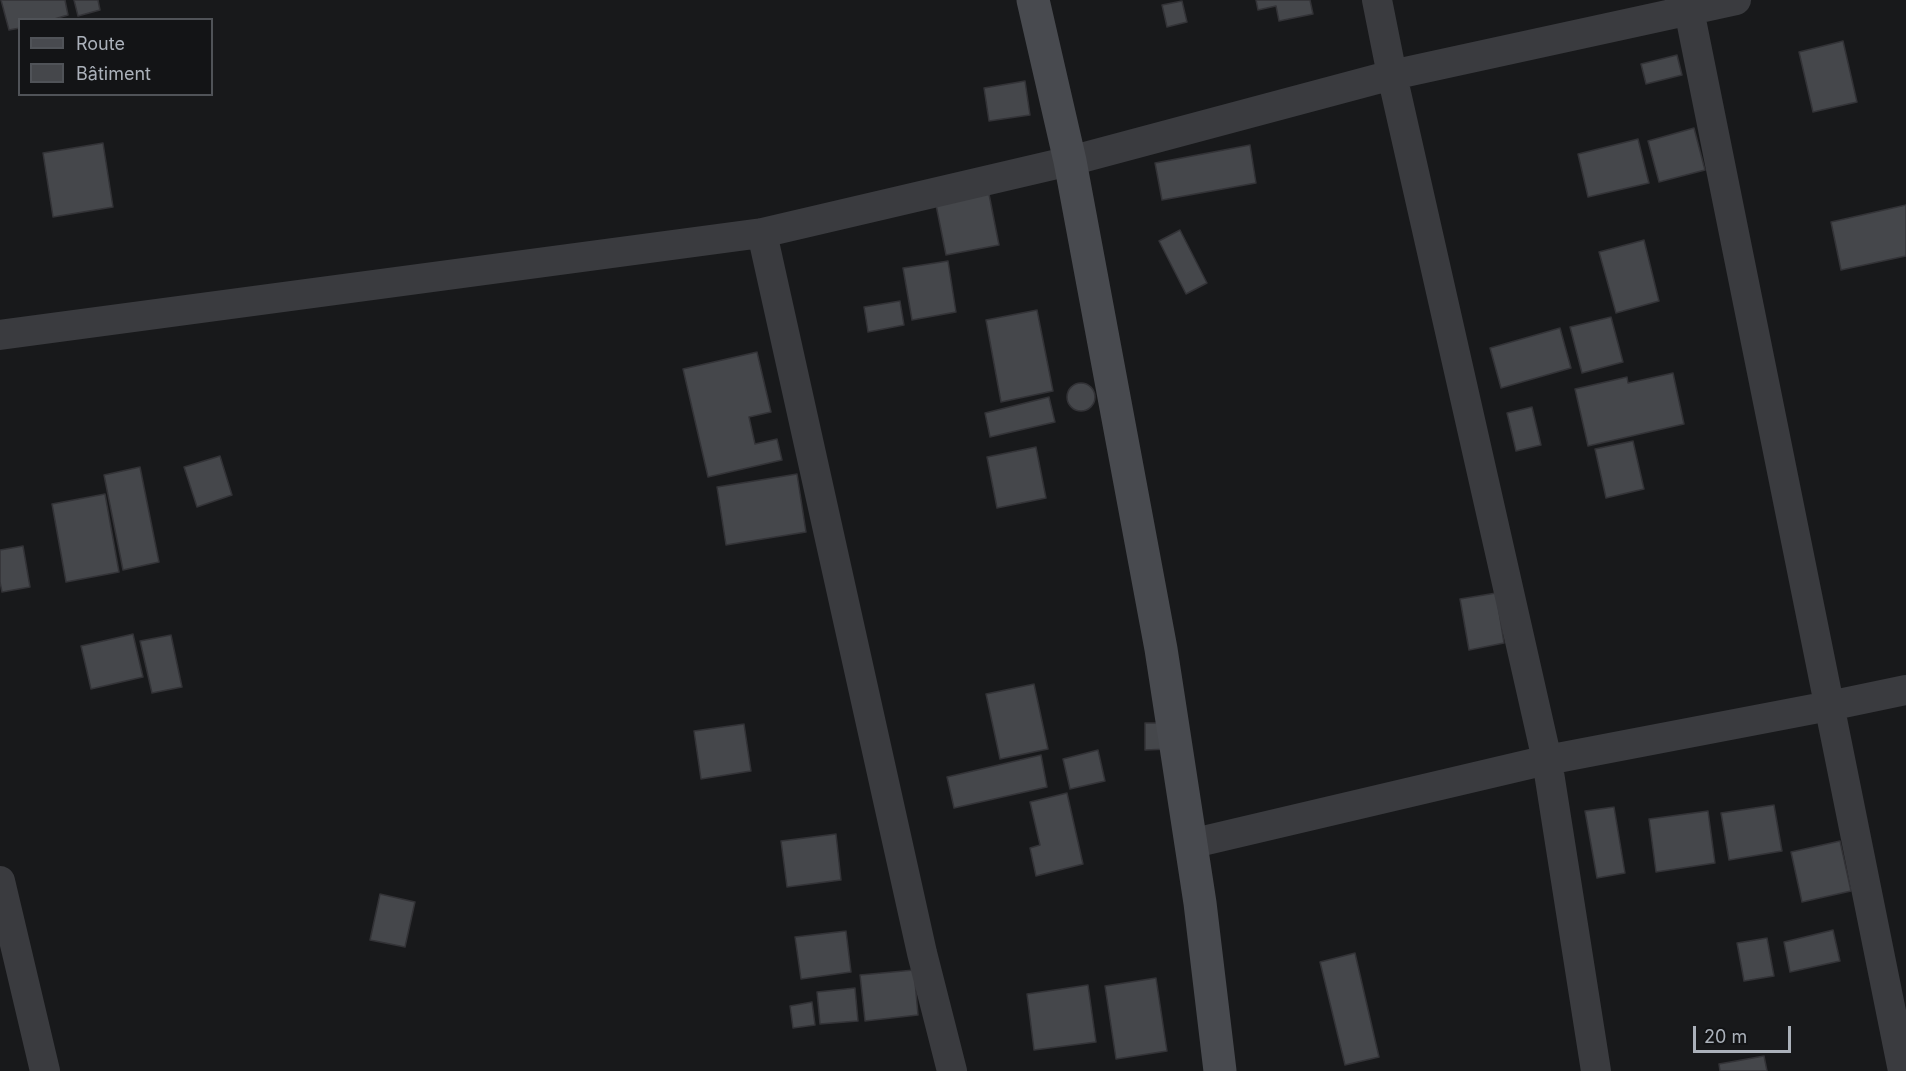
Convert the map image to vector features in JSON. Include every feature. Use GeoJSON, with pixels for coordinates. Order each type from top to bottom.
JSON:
{"type":"FeatureCollection","features":[{"type":"Feature","properties":{"kind":"main road"},"geometry":{"type":"LineString","coordinates":[[1033,0],[1070,160],[1161,649],[1200,903],[1220,1071]]}},
{"type":"Feature","properties":{"kind":"street"},"geometry":{"type":"LineString","coordinates":[[1377,0],[1547,760],[1596,1071]]}},
{"type":"Feature","properties":{"kind":"street"},"geometry":{"type":"LineString","coordinates":[[0,335],[762,233],[1070,160],[1392,75],[1688,5],[1736,0]]}},
{"type":"Feature","properties":{"kind":"street"},"geometry":{"type":"LineString","coordinates":[[1688,5],[1903,1071]]}},
{"type":"Feature","properties":{"kind":"street"},"geometry":{"type":"LineString","coordinates":[[762,233],[920,942],[952,1071]]}},
{"type":"Feature","properties":{"kind":"street"},"geometry":{"type":"LineString","coordinates":[[1191,844],[1547,760],[1906,690]]}},
{"type":"Feature","properties":{"kind":"street"},"geometry":{"type":"LineString","coordinates":[[0,881],[45,1071]]}},
{"type":"Feature","properties":{"kind":"building"},"geometry":{"type":"Polygon","coordinates":[[[1,0],[65,0],[68,15],[58,18],[18,18],[18,28],[9,30],[1,0]]]}},
{"type":"Feature","properties":{"kind":"building"},"geometry":{"type":"Polygon","coordinates":[[[74,0],[98,0],[100,10],[78,16],[74,0]]]}},
{"type":"Feature","properties":{"kind":"building"},"geometry":{"type":"Polygon","coordinates":[[[1256,0],[1310,0],[1313,14],[1279,21],[1276,6],[1258,10],[1256,0]]]}},
{"type":"Feature","properties":{"kind":"building"},"geometry":{"type":"Polygon","coordinates":[[[1182,1],[1187,22],[1167,27],[1162,5],[1182,1]]]}},
{"type":"Feature","properties":{"kind":"building"},"geometry":{"type":"Polygon","coordinates":[[[1843,41],[1857,102],[1813,112],[1799,52],[1843,41]]]}},
{"type":"Feature","properties":{"kind":"building"},"geometry":{"type":"Polygon","coordinates":[[[1677,55],[1682,75],[1646,84],[1641,64],[1677,55]]]}},
{"type":"Feature","properties":{"kind":"building"},"geometry":{"type":"Polygon","coordinates":[[[1025,81],[1030,115],[989,121],[984,88],[1025,81]]]}},
{"type":"Feature","properties":{"kind":"building"},"geometry":{"type":"Polygon","coordinates":[[[1694,128],[1705,170],[1659,182],[1648,141],[1694,128]]]}},
{"type":"Feature","properties":{"kind":"building"},"geometry":{"type":"Polygon","coordinates":[[[1638,139],[1649,183],[1588,197],[1578,154],[1638,139]]]}},
{"type":"Feature","properties":{"kind":"building"},"geometry":{"type":"Polygon","coordinates":[[[103,143],[113,207],[53,217],[43,153],[103,143]]]}},
{"type":"Feature","properties":{"kind":"building"},"geometry":{"type":"Polygon","coordinates":[[[1250,145],[1256,183],[1162,200],[1155,163],[1250,145]]]}},
{"type":"Feature","properties":{"kind":"building"},"geometry":{"type":"Polygon","coordinates":[[[988,189],[999,245],[946,255],[935,200],[988,189]]]}},
{"type":"Feature","properties":{"kind":"building"},"geometry":{"type":"Polygon","coordinates":[[[1906,205],[1906,256],[1841,270],[1831,222],[1906,205]]]}},
{"type":"Feature","properties":{"kind":"building"},"geometry":{"type":"Polygon","coordinates":[[[1180,230],[1207,283],[1186,294],[1159,241],[1180,230]]]}},
{"type":"Feature","properties":{"kind":"building"},"geometry":{"type":"Polygon","coordinates":[[[1644,240],[1659,301],[1616,313],[1599,252],[1644,240]]]}},
{"type":"Feature","properties":{"kind":"building"},"geometry":{"type":"Polygon","coordinates":[[[948,261],[956,312],[912,320],[903,268],[948,261]]]}},
{"type":"Feature","properties":{"kind":"building"},"geometry":{"type":"Polygon","coordinates":[[[900,301],[904,325],[868,332],[864,307],[900,301]]]}},
{"type":"Feature","properties":{"kind":"building"},"geometry":{"type":"Polygon","coordinates":[[[1037,310],[1053,391],[1001,402],[986,320],[1037,310]]]}},
{"type":"Feature","properties":{"kind":"building"},"geometry":{"type":"Polygon","coordinates":[[[1611,317],[1623,362],[1582,373],[1570,327],[1611,317]]]}},
{"type":"Feature","properties":{"kind":"building"},"geometry":{"type":"Polygon","coordinates":[[[1560,328],[1571,368],[1501,388],[1490,348],[1560,328]]]}},
{"type":"Feature","properties":{"kind":"building"},"geometry":{"type":"Polygon","coordinates":[[[757,352],[771,412],[749,417],[755,444],[777,439],[782,460],[708,477],[683,369],[757,352]]]}},
{"type":"Feature","properties":{"kind":"building"},"geometry":{"type":"Polygon","coordinates":[[[1673,373],[1684,424],[1588,446],[1575,389],[1627,377],[1628,383],[1673,373]]]}},
{"type":"Feature","properties":{"kind":"building"},"geometry":{"type":"Polygon","coordinates":[[[1081,383],[1091,387],[1095,397],[1091,407],[1081,411],[1071,407],[1067,397],[1071,387],[1081,383]]]}},
{"type":"Feature","properties":{"kind":"building"},"geometry":{"type":"Polygon","coordinates":[[[1049,397],[1055,422],[990,437],[985,413],[1049,397]]]}},
{"type":"Feature","properties":{"kind":"building"},"geometry":{"type":"Polygon","coordinates":[[[1532,407],[1541,445],[1516,451],[1507,413],[1532,407]]]}},
{"type":"Feature","properties":{"kind":"building"},"geometry":{"type":"Polygon","coordinates":[[[1633,441],[1644,489],[1606,498],[1595,449],[1633,441]]]}},
{"type":"Feature","properties":{"kind":"building"},"geometry":{"type":"Polygon","coordinates":[[[1036,447],[1046,498],[997,508],[987,457],[1036,447]]]}},
{"type":"Feature","properties":{"kind":"building"},"geometry":{"type":"Polygon","coordinates":[[[220,456],[232,495],[197,507],[184,467],[220,456]]]}},
{"type":"Feature","properties":{"kind":"building"},"geometry":{"type":"Polygon","coordinates":[[[140,467],[159,562],[123,570],[104,475],[140,467]]]}},
{"type":"Feature","properties":{"kind":"building"},"geometry":{"type":"Polygon","coordinates":[[[797,474],[806,532],[726,545],[717,487],[797,474]]]}},
{"type":"Feature","properties":{"kind":"building"},"geometry":{"type":"Polygon","coordinates":[[[105,494],[119,572],[66,582],[52,504],[105,494]]]}},
{"type":"Feature","properties":{"kind":"building"},"geometry":{"type":"Polygon","coordinates":[[[23,546],[30,587],[2,592],[0,550],[23,546]]]}},
{"type":"Feature","properties":{"kind":"building"},"geometry":{"type":"Polygon","coordinates":[[[1496,593],[1504,643],[1469,650],[1460,599],[1496,593]]]}},
{"type":"Feature","properties":{"kind":"building"},"geometry":{"type":"Polygon","coordinates":[[[133,634],[143,677],[91,689],[81,646],[133,634]]]}},
{"type":"Feature","properties":{"kind":"building"},"geometry":{"type":"Polygon","coordinates":[[[171,635],[182,687],[152,693],[140,641],[171,635]]]}},
{"type":"Feature","properties":{"kind":"building"},"geometry":{"type":"Polygon","coordinates":[[[1034,684],[1048,749],[1000,759],[986,694],[1034,684]]]}},
{"type":"Feature","properties":{"kind":"building"},"geometry":{"type":"Polygon","coordinates":[[[1145,723],[1170,723],[1170,749],[1145,750],[1145,723]]]}},
{"type":"Feature","properties":{"kind":"building"},"geometry":{"type":"Polygon","coordinates":[[[744,724],[751,771],[701,779],[694,731],[744,724]]]}},
{"type":"Feature","properties":{"kind":"building"},"geometry":{"type":"Polygon","coordinates":[[[1098,750],[1105,781],[1070,789],[1063,759],[1098,750]]]}},
{"type":"Feature","properties":{"kind":"building"},"geometry":{"type":"Polygon","coordinates":[[[1041,755],[1047,787],[954,808],[947,777],[1041,755]]]}},
{"type":"Feature","properties":{"kind":"building"},"geometry":{"type":"Polygon","coordinates":[[[1067,793],[1083,864],[1036,876],[1030,848],[1040,845],[1030,802],[1067,793]]]}},
{"type":"Feature","properties":{"kind":"building"},"geometry":{"type":"Polygon","coordinates":[[[1774,805],[1782,851],[1729,860],[1721,813],[1774,805]]]}},
{"type":"Feature","properties":{"kind":"building"},"geometry":{"type":"Polygon","coordinates":[[[1614,807],[1625,873],[1597,878],[1585,811],[1614,807]]]}},
{"type":"Feature","properties":{"kind":"building"},"geometry":{"type":"Polygon","coordinates":[[[1708,811],[1715,863],[1656,872],[1649,819],[1708,811]]]}},
{"type":"Feature","properties":{"kind":"building"},"geometry":{"type":"Polygon","coordinates":[[[836,834],[841,880],[787,887],[781,841],[836,834]]]}},
{"type":"Feature","properties":{"kind":"building"},"geometry":{"type":"Polygon","coordinates":[[[1840,841],[1851,891],[1802,902],[1791,852],[1840,841]]]}},
{"type":"Feature","properties":{"kind":"building"},"geometry":{"type":"Polygon","coordinates":[[[380,894],[415,902],[405,947],[370,940],[380,894]]]}},
{"type":"Feature","properties":{"kind":"building"},"geometry":{"type":"Polygon","coordinates":[[[1833,930],[1840,961],[1790,972],[1784,942],[1833,930]]]}},
{"type":"Feature","properties":{"kind":"building"},"geometry":{"type":"Polygon","coordinates":[[[846,931],[851,972],[801,979],[795,937],[846,931]]]}},
{"type":"Feature","properties":{"kind":"building"},"geometry":{"type":"Polygon","coordinates":[[[1767,938],[1774,976],[1744,981],[1737,943],[1767,938]]]}},
{"type":"Feature","properties":{"kind":"building"},"geometry":{"type":"Polygon","coordinates":[[[1355,953],[1379,1057],[1345,1065],[1320,962],[1355,953]]]}},
{"type":"Feature","properties":{"kind":"building"},"geometry":{"type":"Polygon","coordinates":[[[914,970],[918,1015],[865,1021],[860,975],[914,970]]]}},
{"type":"Feature","properties":{"kind":"building"},"geometry":{"type":"Polygon","coordinates":[[[1156,978],[1167,1051],[1116,1059],[1105,986],[1156,978]]]}},
{"type":"Feature","properties":{"kind":"building"},"geometry":{"type":"Polygon","coordinates":[[[1088,985],[1096,1042],[1034,1050],[1027,994],[1088,985]]]}},
{"type":"Feature","properties":{"kind":"building"},"geometry":{"type":"Polygon","coordinates":[[[855,988],[858,1021],[820,1024],[817,992],[855,988]]]}},
{"type":"Feature","properties":{"kind":"building"},"geometry":{"type":"Polygon","coordinates":[[[812,1002],[815,1025],[793,1028],[790,1006],[812,1002]]]}},
{"type":"Feature","properties":{"kind":"building"},"geometry":{"type":"Polygon","coordinates":[[[1764,1056],[1767,1071],[1720,1071],[1719,1064],[1764,1056]]]}}]}
